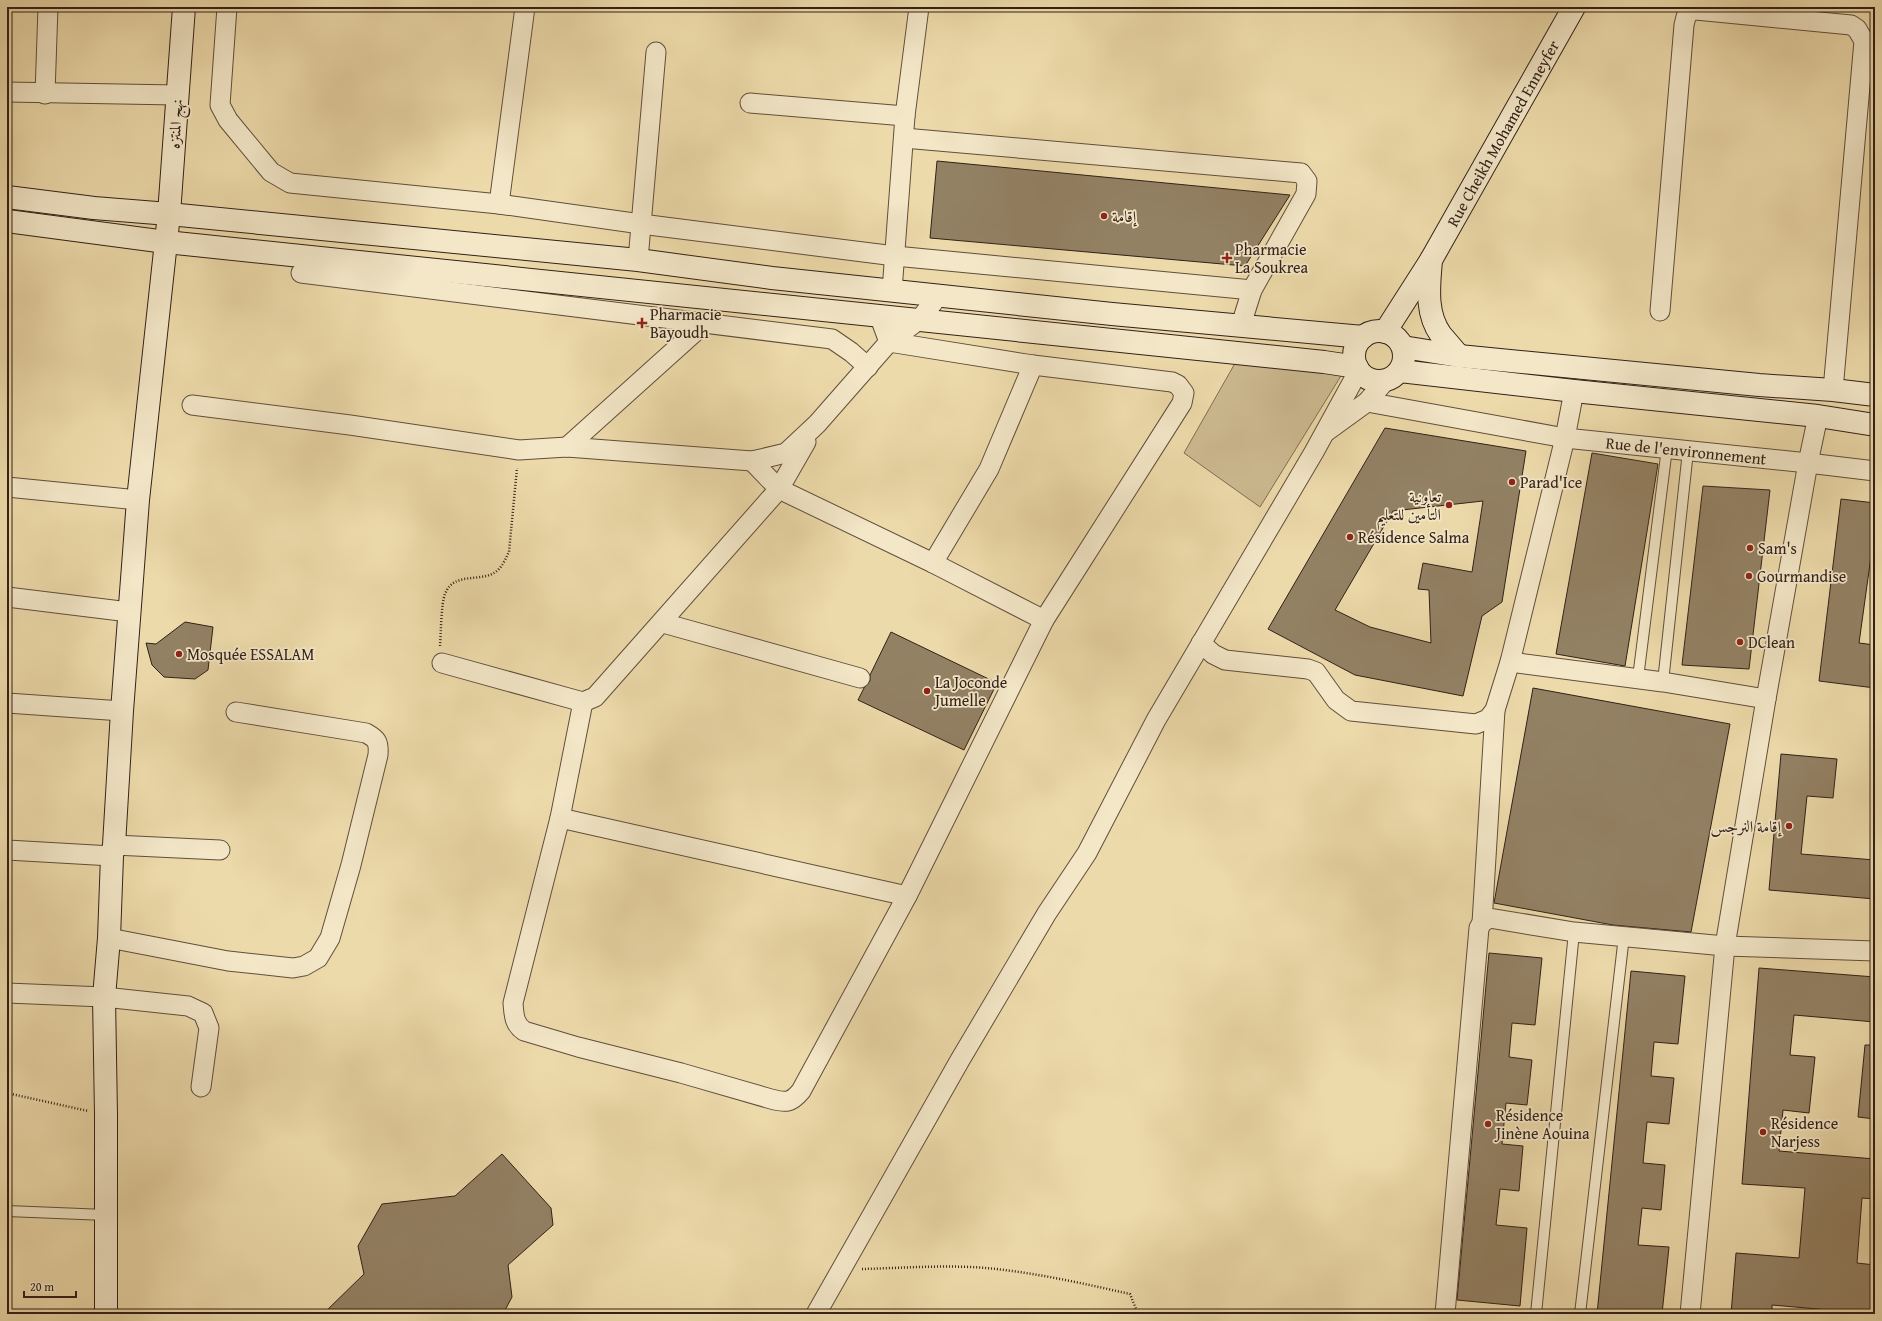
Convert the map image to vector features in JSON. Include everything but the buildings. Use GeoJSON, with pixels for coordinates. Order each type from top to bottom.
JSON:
{"type":"FeatureCollection","features":[{"type":"Feature","properties":{"kind":"main road","name":"نهج المنتزه"},"geometry":{"type":"LineString","coordinates":[[106,1314],[106,1115],[104,997],[109,938],[122,711],[138,500],[169,214],[184,7]]}},
{"type":"Feature","properties":{"kind":"main road","name":"Rue Cheikh Mohamed Enneyfer"},"geometry":{"type":"LineString","coordinates":[[1385,332],[1431,260],[1574,7]]}},
{"type":"Feature","properties":{"kind":"main road"},"geometry":{"type":"LineString","coordinates":[[7,197],[94,208],[638,260],[772,278],[1112,314],[1363,337]]}},
{"type":"Feature","properties":{"kind":"main road"},"geometry":{"type":"LineString","coordinates":[[7,221],[166,242],[1324,362],[1358,369]]}},
{"type":"Feature","properties":{"kind":"main road"},"geometry":{"type":"LineString","coordinates":[[1431,260],[1428,299],[1433,319],[1440,334],[1459,356]]}},
{"type":"Feature","properties":{"kind":"main road"},"geometry":{"type":"LineString","coordinates":[[1393,375],[1403,363],[1403,347],[1399,340],[1385,332],[1377,331],[1363,337],[1357,344],[1354,360],[1358,369],[1366,377],[1376,381],[1393,375],[1574,391],[1818,416],[1875,424]]}},
{"type":"Feature","properties":{"kind":"main road"},"geometry":{"type":"LineString","coordinates":[[1403,347],[1459,356],[1875,395]]}},
{"type":"Feature","properties":{"kind":"street"},"geometry":{"type":"LineString","coordinates":[[45,94],[48,7]]}},
{"type":"Feature","properties":{"kind":"street"},"geometry":{"type":"LineString","coordinates":[[227,7],[220,105],[228,120],[271,172],[290,184],[499,204],[641,224],[895,256],[1252,290]]}},
{"type":"Feature","properties":{"kind":"street"},"geometry":{"type":"LineString","coordinates":[[499,204],[525,7]]}},
{"type":"Feature","properties":{"kind":"street"},"geometry":{"type":"LineString","coordinates":[[892,291],[905,116],[919,7]]}},
{"type":"Feature","properties":{"kind":"street"},"geometry":{"type":"LineString","coordinates":[[1660,311],[1683,32],[1686,17],[1690,11],[1802,13],[1851,25],[1857,29],[1864,41],[1833,390]]}},
{"type":"Feature","properties":{"kind":"street"},"geometry":{"type":"LineString","coordinates":[[638,260],[656,52]]}},
{"type":"Feature","properties":{"kind":"street"},"geometry":{"type":"LineString","coordinates":[[7,92],[45,94],[177,95]]}},
{"type":"Feature","properties":{"kind":"street"},"geometry":{"type":"LineString","coordinates":[[750,103],[905,116]]}},
{"type":"Feature","properties":{"kind":"street"},"geometry":{"type":"LineString","coordinates":[[904,138],[1301,173],[1308,181],[1306,194],[1252,290],[1242,325]]}},
{"type":"Feature","properties":{"kind":"street"},"geometry":{"type":"LineString","coordinates":[[301,273],[706,322],[832,339],[852,352],[868,367]]}},
{"type":"Feature","properties":{"kind":"street"},"geometry":{"type":"LineString","coordinates":[[192,405],[350,425],[519,450],[567,447],[752,461],[786,452],[817,424],[889,342],[920,319],[939,295]]}},
{"type":"Feature","properties":{"kind":"street"},"geometry":{"type":"LineString","coordinates":[[880,315],[889,342]]}},
{"type":"Feature","properties":{"kind":"street"},"geometry":{"type":"LineString","coordinates":[[567,447],[706,322]]}},
{"type":"Feature","properties":{"kind":"street"},"geometry":{"type":"LineString","coordinates":[[583,702],[560,818],[513,1004],[517,1026],[524,1031],[578,1047],[681,1073],[784,1103],[795,1098],[802,1091],[907,896],[1044,620],[1182,403],[1184,394],[1178,386],[1172,382],[1033,365],[889,342]]}},
{"type":"Feature","properties":{"kind":"street"},"geometry":{"type":"LineString","coordinates":[[933,562],[989,469],[1033,365]]}},
{"type":"Feature","properties":{"kind":"street"},"geometry":{"type":"LineString","coordinates":[[816,1314],[979,1028],[1047,913],[1087,853],[1156,720],[1324,433],[1358,369]]}},
{"type":"Feature","properties":{"kind":"street"},"geometry":{"type":"LineString","coordinates":[[1324,433],[1367,402],[1393,375]]}},
{"type":"Feature","properties":{"kind":"street"},"geometry":{"type":"LineString","coordinates":[[1445,1314],[1480,928],[1482,923],[1495,710],[1510,662],[1565,438],[1574,391]]}},
{"type":"Feature","properties":{"kind":"street","name":"Rue de l'environnement"},"geometry":{"type":"LineString","coordinates":[[1367,402],[1565,438],[1875,470]]}},
{"type":"Feature","properties":{"kind":"street"},"geometry":{"type":"LineString","coordinates":[[1690,1314],[1725,946],[1766,699],[1808,463],[1818,416]]}},
{"type":"Feature","properties":{"kind":"street"},"geometry":{"type":"LineString","coordinates":[[442,663],[583,702],[595,697],[663,623],[779,489],[817,424]]}},
{"type":"Feature","properties":{"kind":"street"},"geometry":{"type":"LineString","coordinates":[[752,461],[779,489],[933,562],[1044,620]]}},
{"type":"Feature","properties":{"kind":"street"},"geometry":{"type":"LineString","coordinates":[[7,487],[138,500]]}},
{"type":"Feature","properties":{"kind":"street"},"geometry":{"type":"LineString","coordinates":[[7,597],[129,612]]}},
{"type":"Feature","properties":{"kind":"street"},"geometry":{"type":"LineString","coordinates":[[663,623],[860,678]]}},
{"type":"Feature","properties":{"kind":"street"},"geometry":{"type":"LineString","coordinates":[[1201,644],[1213,654],[1225,660],[1308,669],[1316,672],[1336,700],[1351,711],[1476,724],[1488,719],[1495,710]]}},
{"type":"Feature","properties":{"kind":"street"},"geometry":{"type":"LineString","coordinates":[[1510,662],[1638,678],[1766,699]]}},
{"type":"Feature","properties":{"kind":"street"},"geometry":{"type":"LineString","coordinates":[[7,703],[122,711]]}},
{"type":"Feature","properties":{"kind":"street"},"geometry":{"type":"LineString","coordinates":[[109,938],[228,961],[293,968],[304,966],[318,958],[330,938],[351,865],[379,747],[375,738],[366,733],[236,712]]}},
{"type":"Feature","properties":{"kind":"street"},"geometry":{"type":"LineString","coordinates":[[560,818],[907,896]]}},
{"type":"Feature","properties":{"kind":"street"},"geometry":{"type":"LineString","coordinates":[[7,850],[220,850]]}},
{"type":"Feature","properties":{"kind":"street"},"geometry":{"type":"LineString","coordinates":[[1482,923],[1489,918],[1574,932],[1725,946],[1875,951]]}},
{"type":"Feature","properties":{"kind":"street"},"geometry":{"type":"LineString","coordinates":[[7,992],[104,997],[188,1006],[203,1013],[209,1028],[200,1087]]}},
{"type":"Feature","properties":{"kind":"lane"},"geometry":{"type":"LineString","coordinates":[[1638,678],[1666,448]]}},
{"type":"Feature","properties":{"kind":"lane"},"geometry":{"type":"LineString","coordinates":[[1663,682],[1688,451]]}},
{"type":"Feature","properties":{"kind":"lane"},"geometry":{"type":"LineString","coordinates":[[1536,1314],[1574,932]]}},
{"type":"Feature","properties":{"kind":"lane"},"geometry":{"type":"LineString","coordinates":[[1580,1314],[1624,936]]}},
{"type":"Feature","properties":{"kind":"lane"},"geometry":{"type":"LineString","coordinates":[[7,1211],[106,1215]]}},
{"type":"Feature","properties":{"kind":"path"},"geometry":{"type":"LineString","coordinates":[[442,663],[439,656],[445,594],[456,580],[486,576],[498,571],[509,552],[519,450]]}},
{"type":"Feature","properties":{"kind":"path"},"geometry":{"type":"LineString","coordinates":[[7,1093],[106,1115]]}},
{"type":"Feature","properties":{"kind":"path"},"geometry":{"type":"LineString","coordinates":[[841,1269],[923,1267],[995,1269],[1069,1281],[1130,1294],[1138,1314]]}},
{"type":"Feature","properties":{"kind":"shaded area"},"geometry":{"type":"Polygon","coordinates":[[[1238,358],[1344,371],[1260,507],[1184,453],[1238,358]]]}},
{"type":"Feature","properties":{"kind":"place","name":"إقامة"},"geometry":{"type":"Point","coordinates":[1104,216]}},
{"type":"Feature","properties":{"kind":"place","name":"Pharmacie La Soukrea"},"geometry":{"type":"Point","coordinates":[1227,258]}},
{"type":"Feature","properties":{"kind":"place","name":"Pharmacie Bayoudh"},"geometry":{"type":"Point","coordinates":[642,323]}},
{"type":"Feature","properties":{"kind":"place","name":"Parad'Ice"},"geometry":{"type":"Point","coordinates":[1512,482]}},
{"type":"Feature","properties":{"kind":"place","name":"تعاونية التأمين للتعليم"},"geometry":{"type":"Point","coordinates":[1449,505]}},
{"type":"Feature","properties":{"kind":"place","name":"Résidence Salma"},"geometry":{"type":"Point","coordinates":[1350,537]}},
{"type":"Feature","properties":{"kind":"place","name":"Sam's"},"geometry":{"type":"Point","coordinates":[1750,548]}},
{"type":"Feature","properties":{"kind":"place","name":"Gourmandise"},"geometry":{"type":"Point","coordinates":[1749,576]}},
{"type":"Feature","properties":{"kind":"place","name":"DClean"},"geometry":{"type":"Point","coordinates":[1740,642]}},
{"type":"Feature","properties":{"kind":"place","name":"Mosquée ESSALAM"},"geometry":{"type":"Point","coordinates":[179,654]}},
{"type":"Feature","properties":{"kind":"place","name":"La Joconde Jumelle"},"geometry":{"type":"Point","coordinates":[927,691]}},
{"type":"Feature","properties":{"kind":"place","name":"إقامة النرجس"},"geometry":{"type":"Point","coordinates":[1789,826]}},
{"type":"Feature","properties":{"kind":"place","name":"Résidence Jinène Aouina"},"geometry":{"type":"Point","coordinates":[1488,1124]}},
{"type":"Feature","properties":{"kind":"place","name":"Résidence Narjess"},"geometry":{"type":"Point","coordinates":[1763,1132]}}]}
